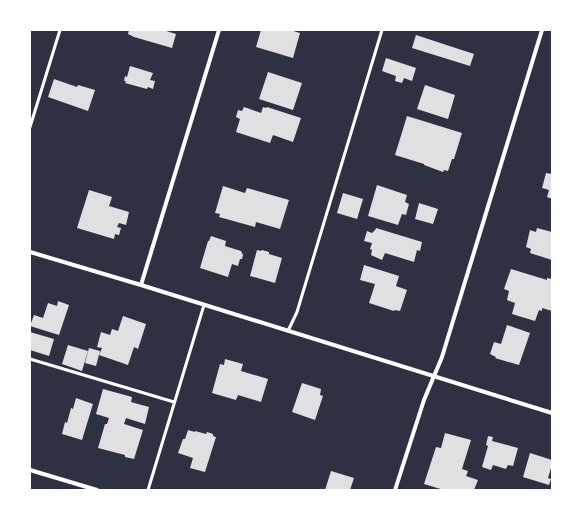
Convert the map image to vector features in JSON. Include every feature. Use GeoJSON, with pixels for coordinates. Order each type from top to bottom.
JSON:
{"type":"FeatureCollection","features":[{"type":"Feature","properties":{"kind":"street"},"geometry":{"type":"LineString","coordinates":[[141,285],[219,30]]}},
{"type":"Feature","properties":{"kind":"street"},"geometry":{"type":"LineString","coordinates":[[395,490],[424,400],[442,357],[542,30]]}},
{"type":"Feature","properties":{"kind":"street"},"geometry":{"type":"LineString","coordinates":[[30,252],[552,413]]}},
{"type":"Feature","properties":{"kind":"street"},"geometry":{"type":"LineString","coordinates":[[30,470],[97,490]]}},
{"type":"Feature","properties":{"kind":"lane"},"geometry":{"type":"LineString","coordinates":[[30,127],[60,30]]}},
{"type":"Feature","properties":{"kind":"lane"},"geometry":{"type":"LineString","coordinates":[[288,331],[297,312],[382,30]]}},
{"type":"Feature","properties":{"kind":"lane"},"geometry":{"type":"LineString","coordinates":[[148,490],[204,305]]}},
{"type":"Feature","properties":{"kind":"lane"},"geometry":{"type":"LineString","coordinates":[[30,359],[174,402]]}},
{"type":"Feature","properties":{"kind":"building"},"geometry":{"type":"Polygon","coordinates":[[[129,30],[163,30],[176,34],[172,48],[134,37],[128,34],[129,30]]]}},
{"type":"Feature","properties":{"kind":"building"},"geometry":{"type":"Polygon","coordinates":[[[261,30],[290,30],[300,33],[293,58],[256,47],[261,30]]]}},
{"type":"Feature","properties":{"kind":"building"},"geometry":{"type":"Polygon","coordinates":[[[416,35],[474,54],[470,66],[412,48],[416,35]]]}},
{"type":"Feature","properties":{"kind":"building"},"geometry":{"type":"Polygon","coordinates":[[[386,58],[416,68],[412,81],[404,78],[402,83],[395,81],[396,76],[382,71],[386,58]]]}},
{"type":"Feature","properties":{"kind":"building"},"geometry":{"type":"Polygon","coordinates":[[[130,66],[153,73],[150,80],[155,81],[153,89],[148,87],[147,89],[125,83],[125,76],[127,77],[130,66]]]}},
{"type":"Feature","properties":{"kind":"building"},"geometry":{"type":"Polygon","coordinates":[[[268,72],[302,83],[293,110],[259,99],[268,72]]]}},
{"type":"Feature","properties":{"kind":"building"},"geometry":{"type":"Polygon","coordinates":[[[54,79],[77,87],[78,85],[95,90],[88,111],[48,97],[54,79]]]}},
{"type":"Feature","properties":{"kind":"building"},"geometry":{"type":"Polygon","coordinates":[[[425,85],[455,95],[448,119],[417,109],[425,85]]]}},
{"type":"Feature","properties":{"kind":"building"},"geometry":{"type":"Polygon","coordinates":[[[244,107],[261,113],[263,107],[267,107],[301,118],[293,142],[273,135],[270,143],[236,132],[240,119],[236,117],[238,110],[242,111],[244,107]]]}},
{"type":"Feature","properties":{"kind":"building"},"geometry":{"type":"Polygon","coordinates":[[[407,116],[462,133],[454,159],[452,159],[448,171],[444,170],[443,172],[395,155],[407,116]]]}},
{"type":"Feature","properties":{"kind":"building"},"geometry":{"type":"Polygon","coordinates":[[[546,173],[552,174],[552,199],[547,197],[549,190],[542,188],[546,173]]]}},
{"type":"Feature","properties":{"kind":"building"},"geometry":{"type":"Polygon","coordinates":[[[377,185],[407,195],[405,202],[409,204],[406,215],[402,214],[398,225],[368,216],[377,185]]]}},
{"type":"Feature","properties":{"kind":"building"},"geometry":{"type":"Polygon","coordinates":[[[223,186],[245,193],[247,188],[289,200],[280,229],[256,222],[255,227],[219,217],[220,214],[215,213],[223,186]]]}},
{"type":"Feature","properties":{"kind":"building"},"geometry":{"type":"Polygon","coordinates":[[[89,190],[112,197],[109,206],[129,212],[126,225],[119,223],[117,227],[121,228],[119,235],[115,234],[114,239],[77,228],[89,190]]]}},
{"type":"Feature","properties":{"kind":"building"},"geometry":{"type":"Polygon","coordinates":[[[343,193],[363,199],[357,219],[337,213],[343,193]]]}},
{"type":"Feature","properties":{"kind":"building"},"geometry":{"type":"Polygon","coordinates":[[[419,203],[438,209],[433,224],[415,219],[419,203]]]}},
{"type":"Feature","properties":{"kind":"building"},"geometry":{"type":"Polygon","coordinates":[[[376,228],[422,242],[420,251],[417,250],[414,262],[385,253],[382,260],[371,255],[372,250],[370,249],[372,243],[364,241],[367,231],[372,233],[376,228]]]}},
{"type":"Feature","properties":{"kind":"building"},"geometry":{"type":"Polygon","coordinates":[[[537,228],[552,232],[552,260],[530,253],[531,249],[526,247],[530,230],[536,232],[537,228]]]}},
{"type":"Feature","properties":{"kind":"building"},"geometry":{"type":"Polygon","coordinates":[[[211,236],[226,241],[225,246],[241,251],[243,255],[238,266],[232,264],[228,277],[200,268],[208,241],[211,236]]]}},
{"type":"Feature","properties":{"kind":"building"},"geometry":{"type":"Polygon","coordinates":[[[257,250],[269,252],[269,254],[282,258],[275,283],[250,276],[257,250]]]}},
{"type":"Feature","properties":{"kind":"building"},"geometry":{"type":"Polygon","coordinates":[[[364,265],[399,276],[396,286],[407,290],[400,311],[394,311],[369,303],[375,284],[360,280],[364,265]]]}},
{"type":"Feature","properties":{"kind":"building"},"geometry":{"type":"Polygon","coordinates":[[[511,269],[547,280],[547,278],[552,279],[552,311],[542,308],[542,311],[539,310],[535,321],[512,314],[515,303],[507,300],[509,291],[504,289],[511,269]]]}},
{"type":"Feature","properties":{"kind":"building"},"geometry":{"type":"Polygon","coordinates":[[[58,301],[69,305],[59,335],[30,326],[34,315],[43,318],[48,303],[57,306],[58,301]]]}},
{"type":"Feature","properties":{"kind":"building"},"geometry":{"type":"Polygon","coordinates":[[[123,316],[146,324],[138,349],[134,347],[128,365],[99,355],[102,348],[97,347],[101,332],[110,335],[112,329],[118,331],[123,316]]]}},
{"type":"Feature","properties":{"kind":"building"},"geometry":{"type":"Polygon","coordinates":[[[507,325],[530,333],[519,365],[495,358],[496,357],[490,354],[494,342],[501,344],[507,325]]]}},
{"type":"Feature","properties":{"kind":"building"},"geometry":{"type":"Polygon","coordinates":[[[30,332],[54,339],[49,356],[30,350],[30,332]]]}},
{"type":"Feature","properties":{"kind":"building"},"geometry":{"type":"Polygon","coordinates":[[[68,345],[88,351],[82,371],[62,364],[68,345]]]}},
{"type":"Feature","properties":{"kind":"building"},"geometry":{"type":"Polygon","coordinates":[[[89,348],[100,351],[96,366],[85,363],[89,348]]]}},
{"type":"Feature","properties":{"kind":"building"},"geometry":{"type":"Polygon","coordinates":[[[225,359],[243,364],[241,371],[268,379],[261,402],[238,395],[236,400],[212,393],[220,364],[224,365],[225,359]]]}},
{"type":"Feature","properties":{"kind":"building"},"geometry":{"type":"Polygon","coordinates":[[[302,383],[321,389],[320,395],[323,396],[315,420],[292,412],[302,383]]]}},
{"type":"Feature","properties":{"kind":"building"},"geometry":{"type":"Polygon","coordinates":[[[103,389],[132,397],[131,402],[149,407],[145,424],[126,418],[124,424],[143,430],[134,459],[98,448],[105,424],[107,424],[109,418],[96,414],[103,389]]]}},
{"type":"Feature","properties":{"kind":"building"},"geometry":{"type":"Polygon","coordinates":[[[76,398],[93,404],[82,440],[62,434],[65,422],[67,423],[71,408],[73,409],[76,398]]]}},
{"type":"Feature","properties":{"kind":"building"},"geometry":{"type":"Polygon","coordinates":[[[188,430],[206,434],[207,432],[216,437],[205,472],[190,468],[193,458],[178,453],[188,430]]]}},
{"type":"Feature","properties":{"kind":"building"},"geometry":{"type":"Polygon","coordinates":[[[445,433],[471,440],[462,469],[468,471],[466,476],[478,480],[474,490],[444,490],[424,484],[436,447],[441,448],[445,433]]]}},
{"type":"Feature","properties":{"kind":"building"},"geometry":{"type":"Polygon","coordinates":[[[488,436],[493,437],[492,441],[518,448],[513,466],[508,465],[506,469],[493,465],[491,470],[482,467],[488,446],[486,445],[488,436]]]}},
{"type":"Feature","properties":{"kind":"building"},"geometry":{"type":"Polygon","coordinates":[[[530,453],[552,460],[548,478],[551,479],[549,485],[523,477],[530,453]]]}},
{"type":"Feature","properties":{"kind":"building"},"geometry":{"type":"Polygon","coordinates":[[[331,471],[354,478],[350,490],[325,490],[331,471]]]}}]}
